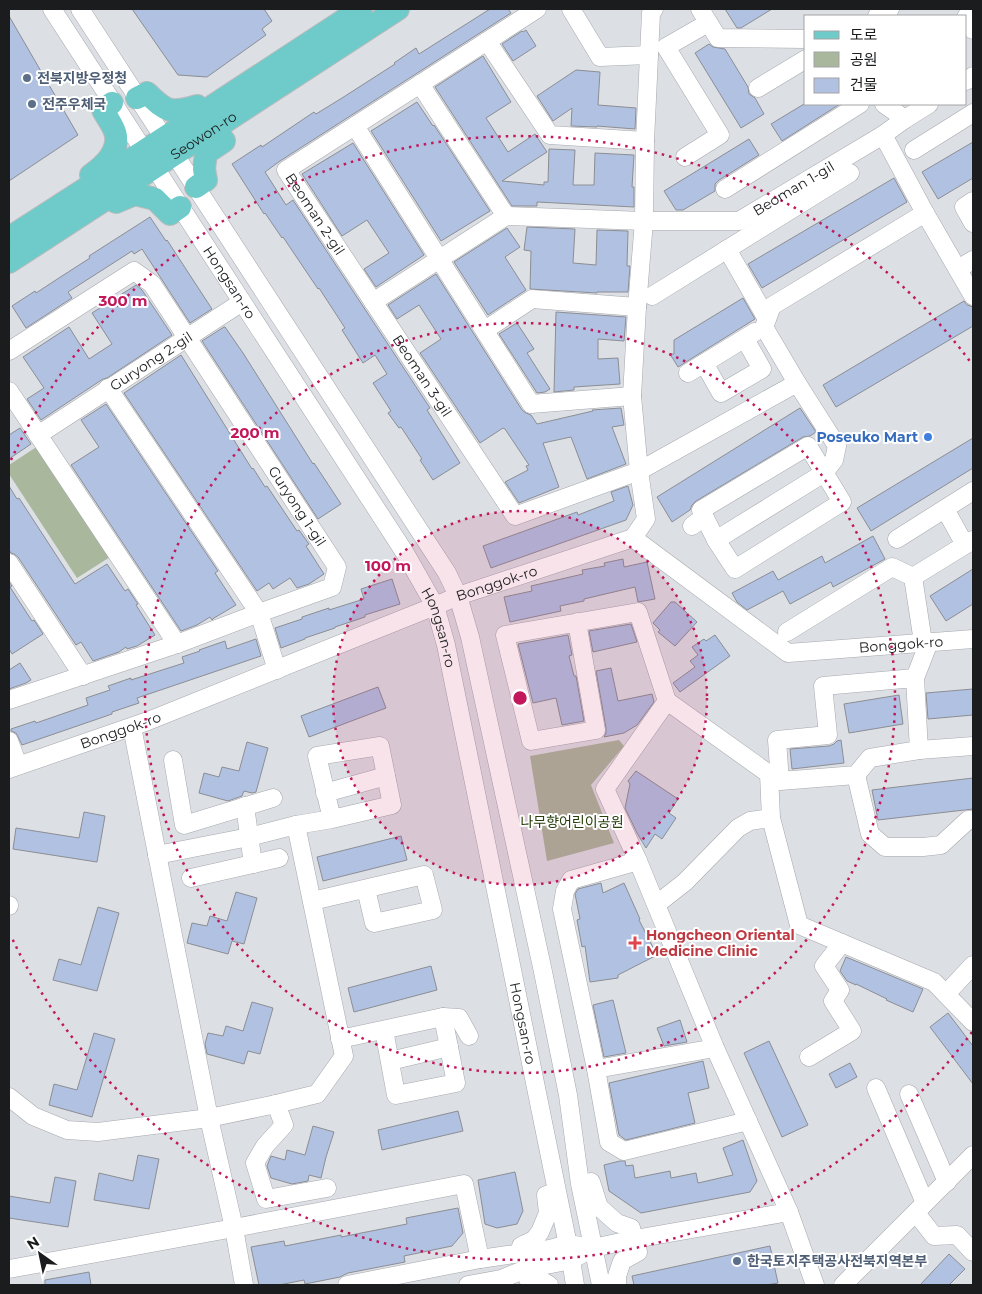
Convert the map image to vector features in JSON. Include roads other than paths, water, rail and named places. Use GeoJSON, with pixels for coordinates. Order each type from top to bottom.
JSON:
{"type":"FeatureCollection","features":[{"type":"Feature","properties":{"kind":"main road","name":"Seowon-ro"},"geometry":{"type":"LineString","coordinates":[[209,120],[361,9]]}},
{"type":"Feature","properties":{"kind":"main road","name":"Seowon-ro"},"geometry":{"type":"LineString","coordinates":[[9,238],[88,187],[149,159],[209,120],[398,9]]}},
{"type":"Feature","properties":{"kind":"main road"},"geometry":{"type":"LineString","coordinates":[[137,98],[147,93],[165,109],[180,111],[197,106],[224,141],[206,153],[204,169],[206,180],[196,187]]}},
{"type":"Feature","properties":{"kind":"main road"},"geometry":{"type":"LineString","coordinates":[[88,187],[83,180],[101,168],[113,151],[116,137],[114,128],[103,110],[112,103]]}},
{"type":"Feature","properties":{"kind":"main road","name":"Seowon-ro"},"geometry":{"type":"LineString","coordinates":[[9,262],[111,195],[149,159]]}},
{"type":"Feature","properties":{"kind":"main road"},"geometry":{"type":"LineString","coordinates":[[111,195],[116,202],[135,194],[155,199],[170,214],[180,208]]}},
{"type":"Feature","properties":{"kind":"street","name":"Hongsan-ro"},"geometry":{"type":"LineString","coordinates":[[52,9],[405,552],[435,606],[446,645],[570,1252],[575,1285]]}},
{"type":"Feature","properties":{"kind":"street","name":"Hongsan-ro"},"geometry":{"type":"LineString","coordinates":[[80,9],[447,573],[458,596],[470,636],[542,967],[568,1095],[580,1184],[601,1285]]}},
{"type":"Feature","properties":{"kind":"street","name":"Beoman 2-gil"},"geometry":{"type":"LineString","coordinates":[[373,302],[286,170],[537,9]]}},
{"type":"Feature","properties":{"kind":"street"},"geometry":{"type":"LineString","coordinates":[[571,9],[600,57],[649,55]]}},
{"type":"Feature","properties":{"kind":"street"},"geometry":{"type":"LineString","coordinates":[[633,538],[646,519],[632,396],[644,221],[645,141],[651,13],[654,9]]}},
{"type":"Feature","properties":{"kind":"street"},"geometry":{"type":"LineString","coordinates":[[879,15],[890,9]]}},
{"type":"Feature","properties":{"kind":"street"},"geometry":{"type":"LineString","coordinates":[[685,157],[720,135],[666,47],[704,16],[718,38],[804,39]]}},
{"type":"Feature","properties":{"kind":"street"},"geometry":{"type":"LineString","coordinates":[[967,18],[973,32]]}},
{"type":"Feature","properties":{"kind":"street"},"geometry":{"type":"LineString","coordinates":[[488,41],[550,135],[645,141]]}},
{"type":"Feature","properties":{"kind":"street"},"geometry":{"type":"LineString","coordinates":[[758,88],[804,60]]}},
{"type":"Feature","properties":{"kind":"street"},"geometry":{"type":"LineString","coordinates":[[420,84],[506,216]]}},
{"type":"Feature","properties":{"kind":"street"},"geometry":{"type":"LineString","coordinates":[[725,189],[858,105]]}},
{"type":"Feature","properties":{"kind":"street"},"geometry":{"type":"LineString","coordinates":[[885,105],[905,119]]}},
{"type":"Feature","properties":{"kind":"street","name":"Beoman 1-gil"},"geometry":{"type":"LineString","coordinates":[[644,221],[739,221],[884,135],[927,105]]}},
{"type":"Feature","properties":{"kind":"street"},"geometry":{"type":"LineString","coordinates":[[914,150],[973,113]]}},
{"type":"Feature","properties":{"kind":"street"},"geometry":{"type":"LineString","coordinates":[[355,126],[531,404],[632,396]]}},
{"type":"Feature","properties":{"kind":"street"},"geometry":{"type":"LineString","coordinates":[[884,135],[925,213],[973,296]]}},
{"type":"Feature","properties":{"kind":"street"},"geometry":{"type":"LineString","coordinates":[[652,296],[850,172]]}},
{"type":"Feature","properties":{"kind":"street"},"geometry":{"type":"LineString","coordinates":[[973,201],[964,207],[973,223]]}},
{"type":"Feature","properties":{"kind":"street"},"geometry":{"type":"LineString","coordinates":[[688,373],[745,339],[766,323],[772,306],[925,213]]}},
{"type":"Feature","properties":{"kind":"street"},"geometry":{"type":"LineString","coordinates":[[373,302],[506,216],[644,221]]}},
{"type":"Feature","properties":{"kind":"street"},"geometry":{"type":"LineString","coordinates":[[716,540],[824,472],[834,460],[837,446],[797,383],[727,249]]}},
{"type":"Feature","properties":{"kind":"street"},"geometry":{"type":"LineString","coordinates":[[958,269],[973,260]]}},
{"type":"Feature","properties":{"kind":"street","name":"Guryong 2-gil"},"geometry":{"type":"LineString","coordinates":[[9,351],[134,271],[152,284],[187,337],[38,435]]}},
{"type":"Feature","properties":{"kind":"street"},"geometry":{"type":"LineString","coordinates":[[484,330],[532,299],[637,308]]}},
{"type":"Feature","properties":{"kind":"street"},"geometry":{"type":"LineString","coordinates":[[187,337],[242,302]]}},
{"type":"Feature","properties":{"kind":"street","name":"Beoman 3-gil"},"geometry":{"type":"LineString","coordinates":[[373,302],[514,516],[639,470]]}},
{"type":"Feature","properties":{"kind":"street","name":"Guryong 1-gil"},"geometry":{"type":"LineString","coordinates":[[9,700],[177,644],[332,587],[337,567],[187,337]]}},
{"type":"Feature","properties":{"kind":"street"},"geometry":{"type":"LineString","coordinates":[[704,363],[721,392],[762,369],[745,339]]}},
{"type":"Feature","properties":{"kind":"street"},"geometry":{"type":"LineString","coordinates":[[639,470],[797,383]]}},
{"type":"Feature","properties":{"kind":"street"},"geometry":{"type":"LineString","coordinates":[[108,388],[259,613],[277,670]]}},
{"type":"Feature","properties":{"kind":"street"},"geometry":{"type":"LineString","coordinates":[[9,391],[177,644]]}},
{"type":"Feature","properties":{"kind":"street"},"geometry":{"type":"LineString","coordinates":[[808,446],[824,472],[842,502],[735,569],[716,540],[698,521],[701,510],[808,446]]}},
{"type":"Feature","properties":{"kind":"street"},"geometry":{"type":"LineString","coordinates":[[897,539],[973,491]]}},
{"type":"Feature","properties":{"kind":"street"},"geometry":{"type":"LineString","coordinates":[[913,577],[969,543],[945,509]]}},
{"type":"Feature","properties":{"kind":"street","name":"Bonggok-ro"},"geometry":{"type":"LineString","coordinates":[[13,767],[132,727],[458,596],[633,538],[788,653],[973,639]]}},
{"type":"Feature","properties":{"kind":"street"},"geometry":{"type":"LineString","coordinates":[[9,563],[84,676]]}},
{"type":"Feature","properties":{"kind":"street"},"geometry":{"type":"LineString","coordinates":[[787,632],[892,567],[913,577]]}},
{"type":"Feature","properties":{"kind":"street"},"geometry":{"type":"LineString","coordinates":[[913,577],[926,642],[915,678],[919,750]]}},
{"type":"Feature","properties":{"kind":"street"},"geometry":{"type":"LineString","coordinates":[[577,622],[596,730],[531,741],[505,635],[577,622],[638,612],[667,701],[769,774],[771,818],[799,925],[934,982],[973,1022]]}},
{"type":"Feature","properties":{"kind":"street"},"geometry":{"type":"LineString","coordinates":[[915,678],[823,686],[828,734],[777,740],[780,782],[856,775],[870,758],[919,750],[973,746]]}},
{"type":"Feature","properties":{"kind":"street"},"geometry":{"type":"LineString","coordinates":[[667,701],[605,789],[657,904],[715,1048],[789,1212],[815,1285]]}},
{"type":"Feature","properties":{"kind":"street"},"geometry":{"type":"LineString","coordinates":[[132,727],[244,1285]]}},
{"type":"Feature","properties":{"kind":"street"},"geometry":{"type":"LineString","coordinates":[[9,741],[13,767]]}},
{"type":"Feature","properties":{"kind":"street"},"geometry":{"type":"LineString","coordinates":[[157,855],[249,837],[296,825],[332,819],[392,805],[380,746],[316,756],[332,819]]}},
{"type":"Feature","properties":{"kind":"street"},"geometry":{"type":"LineString","coordinates":[[173,760],[184,825],[273,798]]}},
{"type":"Feature","properties":{"kind":"street"},"geometry":{"type":"LineString","coordinates":[[856,775],[870,834],[885,848],[923,847],[941,844],[968,820],[973,820]]}},
{"type":"Feature","properties":{"kind":"street"},"geometry":{"type":"LineString","coordinates":[[325,792],[386,776]]}},
{"type":"Feature","properties":{"kind":"street"},"geometry":{"type":"LineString","coordinates":[[245,806],[253,864]]}},
{"type":"Feature","properties":{"kind":"street"},"geometry":{"type":"LineString","coordinates":[[657,904],[685,882],[738,828],[750,821],[771,818]]}},
{"type":"Feature","properties":{"kind":"street"},"geometry":{"type":"LineString","coordinates":[[9,1097],[33,1116],[67,1130],[98,1132],[209,1118],[317,1094],[344,1056],[296,825]]}},
{"type":"Feature","properties":{"kind":"street"},"geometry":{"type":"LineString","coordinates":[[192,878],[279,858]]}},
{"type":"Feature","properties":{"kind":"street"},"geometry":{"type":"LineString","coordinates":[[638,861],[571,880],[565,891],[562,909],[596,1069],[609,1142],[624,1150],[748,1121]]}},
{"type":"Feature","properties":{"kind":"street"},"geometry":{"type":"LineString","coordinates":[[312,901],[366,889]]}},
{"type":"Feature","properties":{"kind":"street"},"geometry":{"type":"LineString","coordinates":[[809,1058],[852,1031],[833,1001],[840,990],[824,966],[842,943]]}},
{"type":"Feature","properties":{"kind":"street"},"geometry":{"type":"LineString","coordinates":[[946,994],[973,965]]}},
{"type":"Feature","properties":{"kind":"street"},"geometry":{"type":"LineString","coordinates":[[340,1039],[443,1017],[458,1018],[469,1036]]}},
{"type":"Feature","properties":{"kind":"street"},"geometry":{"type":"LineString","coordinates":[[384,1030],[396,1095],[456,1083],[443,1017]]}},
{"type":"Feature","properties":{"kind":"street"},"geometry":{"type":"LineString","coordinates":[[390,1061],[449,1047]]}},
{"type":"Feature","properties":{"kind":"street"},"geometry":{"type":"LineString","coordinates":[[596,1069],[715,1048]]}},
{"type":"Feature","properties":{"kind":"street"},"geometry":{"type":"LineString","coordinates":[[876,1088],[920,1208],[934,1236],[957,1235],[973,1252]]}},
{"type":"Feature","properties":{"kind":"street"},"geometry":{"type":"LineString","coordinates":[[909,1094],[947,1182]]}},
{"type":"Feature","properties":{"kind":"street"},"geometry":{"type":"LineString","coordinates":[[276,1104],[284,1125],[265,1146],[256,1163],[266,1200],[327,1188]]}},
{"type":"Feature","properties":{"kind":"street"},"geometry":{"type":"LineString","coordinates":[[843,1285],[973,1155]]}},
{"type":"Feature","properties":{"kind":"street"},"geometry":{"type":"LineString","coordinates":[[580,1184],[591,1182],[599,1206],[617,1223],[631,1228],[638,1252],[622,1260],[617,1276],[617,1285]]}},
{"type":"Feature","properties":{"kind":"street"},"geometry":{"type":"LineString","coordinates":[[9,1268],[234,1228],[464,1184],[480,1260]]}},
{"type":"Feature","properties":{"kind":"street"},"geometry":{"type":"LineString","coordinates":[[549,1285],[544,1282],[528,1279],[521,1246],[534,1240],[540,1232],[548,1213],[546,1195],[557,1192]]}},
{"type":"Feature","properties":{"kind":"street"},"geometry":{"type":"LineString","coordinates":[[480,1284],[501,1278],[525,1260],[550,1249],[570,1252],[789,1212]]}},
{"type":"Feature","properties":{"kind":"street"},"geometry":{"type":"LineString","coordinates":[[347,1285],[480,1260],[525,1260]]}},
{"type":"Feature","properties":{"kind":"place","name":"전북지방우정청"},"geometry":{"type":"Point","coordinates":[27,78]}},
{"type":"Feature","properties":{"kind":"place","name":"전주우체국"},"geometry":{"type":"Point","coordinates":[32,104]}},
{"type":"Feature","properties":{"kind":"place","name":"Poseuko Mart"},"geometry":{"type":"Point","coordinates":[928,437]}},
{"type":"Feature","properties":{"kind":"place","name":"Hongcheon Oriental Medicine Clinic"},"geometry":{"type":"Point","coordinates":[635,943]}},
{"type":"Feature","properties":{"kind":"place","name":"한국토지주택공사전북지역본부"},"geometry":{"type":"Point","coordinates":[737,1261]}},
{"type":"Feature","properties":{"kind":"park label","name":"나무향어린이공원"},"geometry":{"type":"Point","coordinates":[572,822]}}]}
